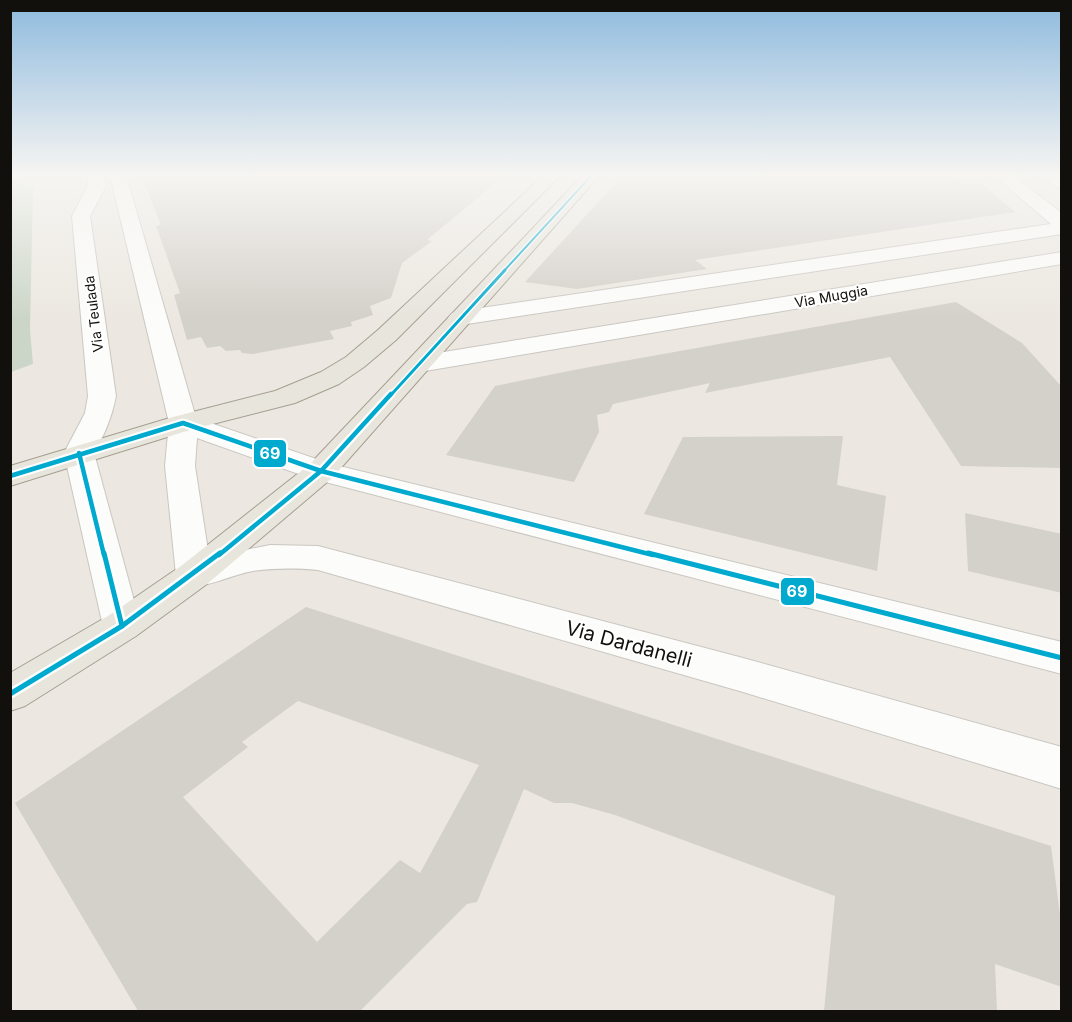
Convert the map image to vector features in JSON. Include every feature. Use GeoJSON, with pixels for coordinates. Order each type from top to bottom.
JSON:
{"type":"FeatureCollection","features":[{"type":"Feature","properties":{"kind":"main road"},"geometry":{"type":"LineString","coordinates":[[10,476],[78,453],[183,423],[285,398],[313,387],[346,368],[387,335],[504,223]]}},
{"type":"Feature","properties":{"kind":"main road"},"geometry":{"type":"LineString","coordinates":[[10,694],[122,626],[194,575],[321,471],[548,223]]}},
{"type":"Feature","properties":{"kind":"street","name":"Via Teulada"},"geometry":{"type":"LineString","coordinates":[[78,453],[99,413],[102,396],[82,223]]}},
{"type":"Feature","properties":{"kind":"street"},"geometry":{"type":"LineString","coordinates":[[131,223],[183,423],[180,466],[194,575]]}},
{"type":"Feature","properties":{"kind":"street","name":"Via Muggia"},"geometry":{"type":"LineString","coordinates":[[460,318],[1062,226]]}},
{"type":"Feature","properties":{"kind":"street","name":"Via Muggia"},"geometry":{"type":"LineString","coordinates":[[418,364],[1057,258],[1058,252],[1055,244],[1024,233]]}},
{"type":"Feature","properties":{"kind":"street"},"geometry":{"type":"LineString","coordinates":[[583,300],[576,311],[579,318],[590,327],[609,334]]}},
{"type":"Feature","properties":{"kind":"street"},"geometry":{"type":"LineString","coordinates":[[183,423],[321,471],[1062,658]]}},
{"type":"Feature","properties":{"kind":"street"},"geometry":{"type":"LineString","coordinates":[[78,453],[122,626]]}},
{"type":"Feature","properties":{"kind":"street","name":"Via Dardanelli"},"geometry":{"type":"LineString","coordinates":[[194,575],[222,564],[267,556],[318,558],[743,675],[1062,768]]}},
{"type":"Feature","properties":{"kind":"green space"},"geometry":{"type":"Polygon","coordinates":[[[11,223],[32,223],[30,330],[33,364],[11,372],[11,223]]]}},
{"type":"Feature","properties":{"kind":"building"},"geometry":{"type":"Polygon","coordinates":[[[160,223],[448,223],[427,240],[432,241],[402,263],[391,298],[370,306],[373,315],[351,322],[352,326],[330,331],[334,339],[252,354],[242,353],[240,350],[226,351],[220,346],[207,348],[201,337],[187,340],[174,295],[180,293],[156,226],[161,225],[160,223]]]}},
{"type":"Feature","properties":{"kind":"building"},"geometry":{"type":"Polygon","coordinates":[[[579,223],[944,223],[695,260],[707,269],[577,289],[525,282],[579,223]]]}},
{"type":"Feature","properties":{"kind":"building"},"geometry":{"type":"Polygon","coordinates":[[[956,302],[1022,343],[1062,387],[1062,468],[961,466],[890,357],[705,393],[710,383],[613,404],[609,412],[597,415],[599,432],[574,482],[446,455],[495,386],[956,302]]]}},
{"type":"Feature","properties":{"kind":"building"},"geometry":{"type":"Polygon","coordinates":[[[843,436],[837,485],[886,496],[877,571],[644,514],[683,437],[843,436]]]}},
{"type":"Feature","properties":{"kind":"building"},"geometry":{"type":"Polygon","coordinates":[[[965,513],[1062,534],[1062,593],[968,571],[965,513]]]}},
{"type":"Feature","properties":{"kind":"building"},"geometry":{"type":"Polygon","coordinates":[[[306,607],[1051,846],[1062,930],[1062,987],[995,964],[997,1011],[824,1011],[835,896],[615,815],[572,803],[554,803],[524,789],[477,902],[467,904],[360,1011],[138,1011],[15,803],[306,607]],[[298,701],[242,742],[248,747],[183,797],[317,942],[400,860],[420,873],[479,765],[298,701]]]}},
{"type":"Feature","properties":{"kind":"transit line","name":"69"},"geometry":{"type":"LineString","coordinates":[[10,694],[122,626],[194,575],[321,471],[548,223]]}},
{"type":"Feature","properties":{"kind":"transit line","name":"69"},"geometry":{"type":"LineString","coordinates":[[10,476],[183,423],[321,471],[1062,658]]}},
{"type":"Feature","properties":{"kind":"transit line","name":"69"},"geometry":{"type":"LineString","coordinates":[[79,453],[122,626]]}}]}
